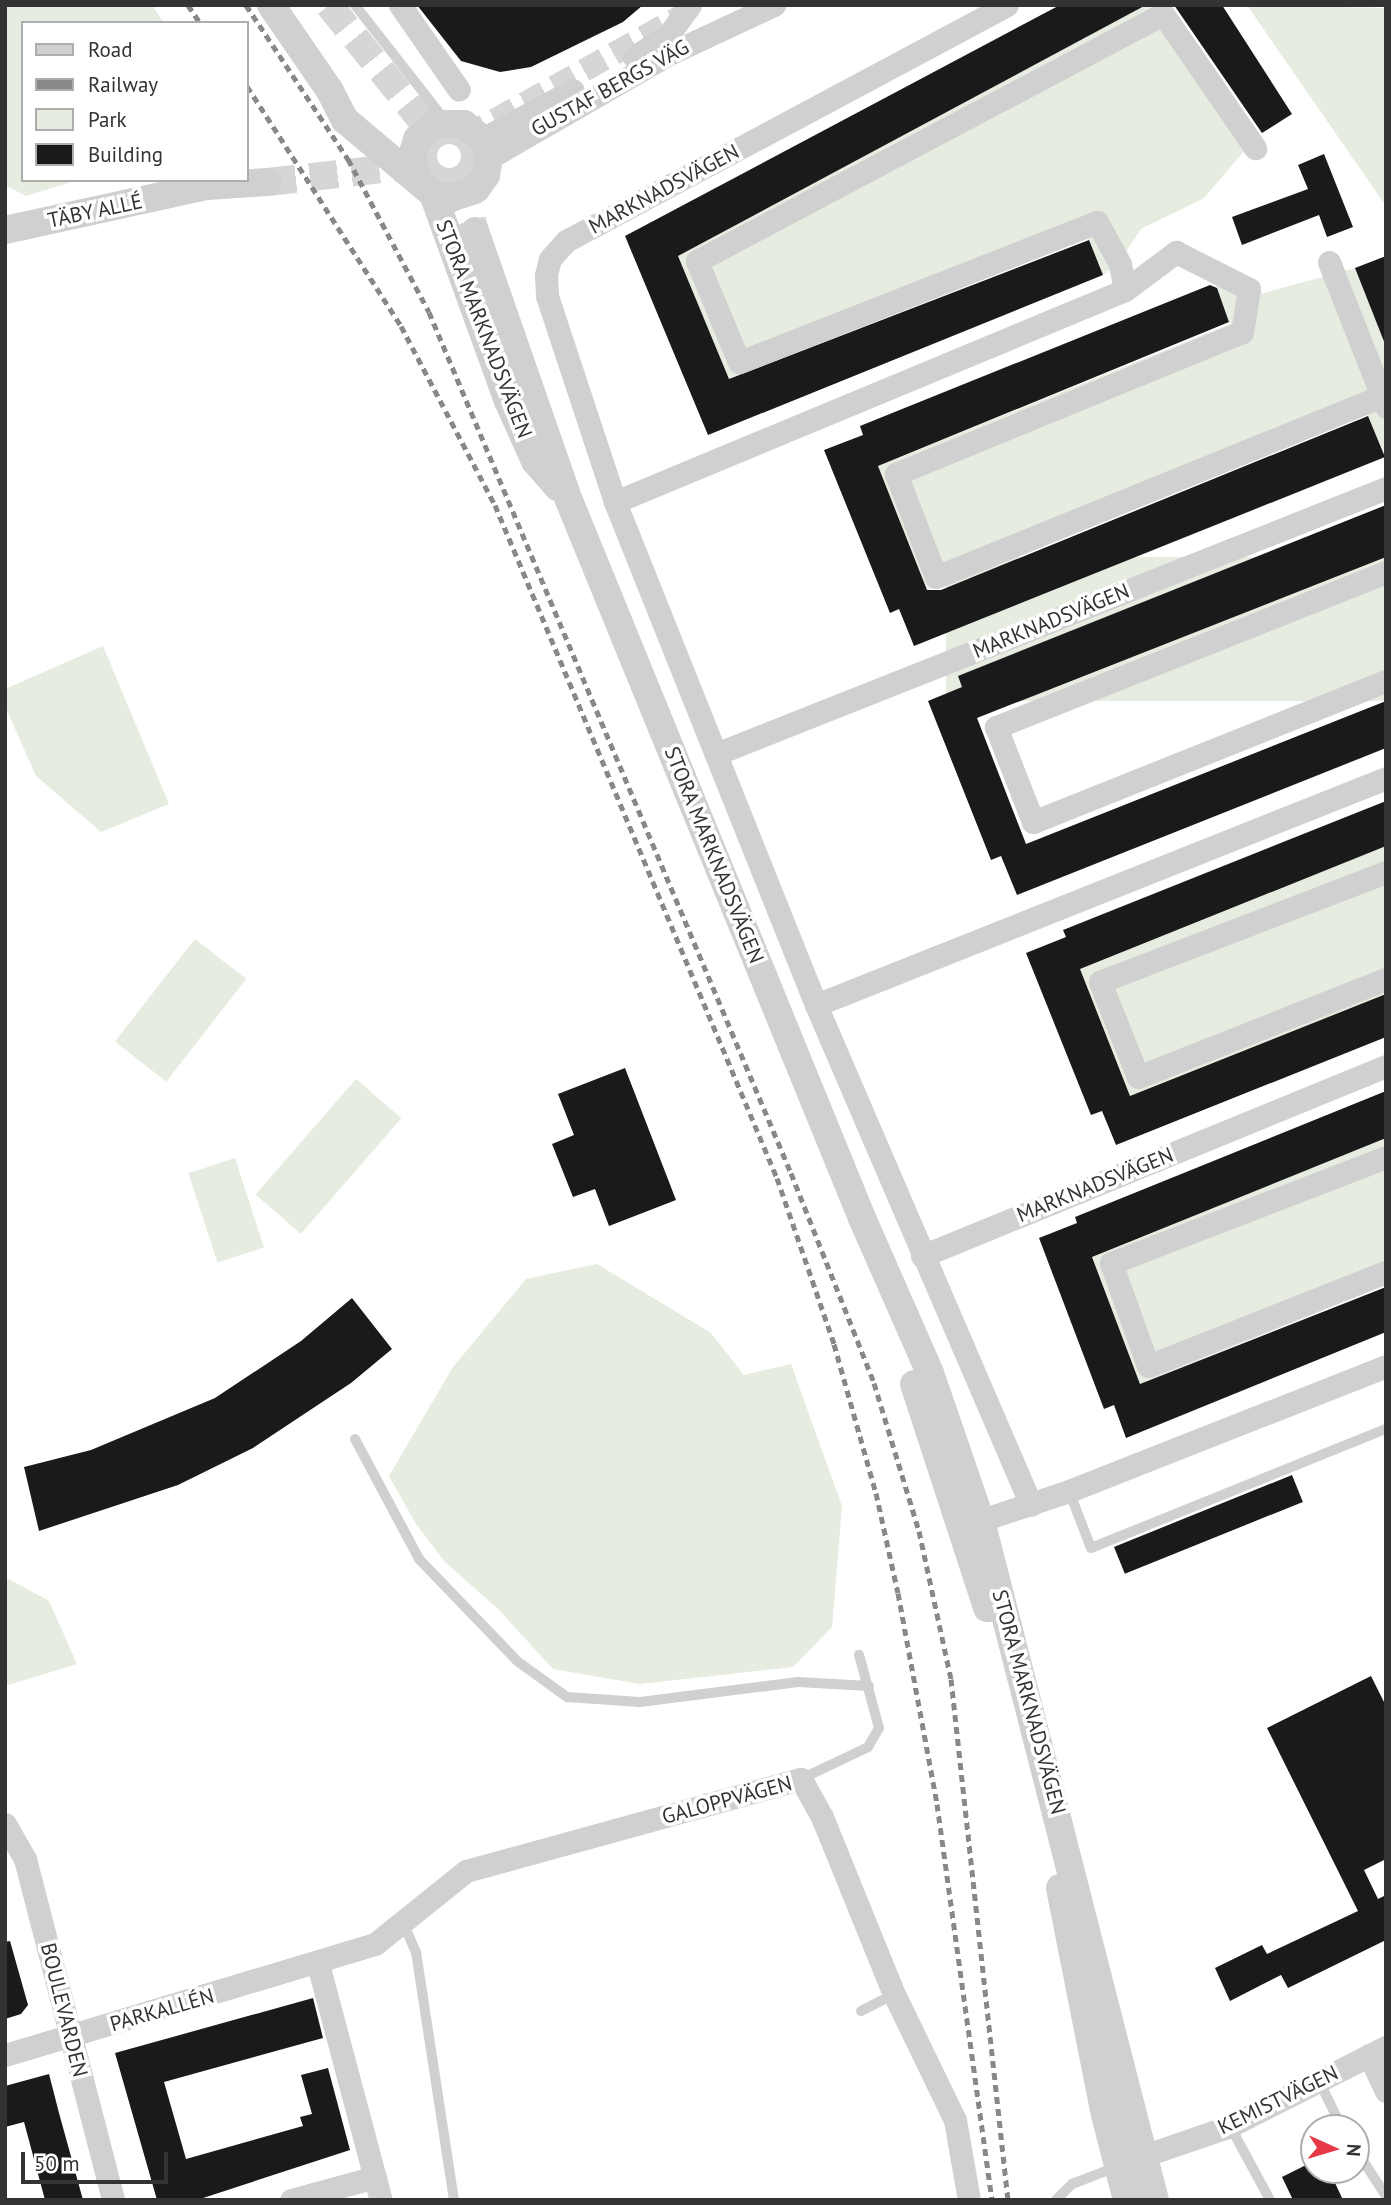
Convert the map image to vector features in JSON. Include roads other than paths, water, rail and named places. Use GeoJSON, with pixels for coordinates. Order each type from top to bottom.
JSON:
{"type":"FeatureCollection","features":[{"type":"Feature","properties":{"kind":"street","name":"STORA MARKNADSVÄGEN"},"geometry":{"type":"LineString","coordinates":[[271,5],[330,91],[345,120],[426,188],[513,413],[535,461],[549,480],[566,493]]}},
{"type":"Feature","properties":{"kind":"street"},"geometry":{"type":"LineString","coordinates":[[400,5],[459,90]]}},
{"type":"Feature","properties":{"kind":"street","name":"GUSTAF BERGS VÄG"},"geometry":{"type":"LineString","coordinates":[[486,149],[647,51],[669,34],[690,5]]}},
{"type":"Feature","properties":{"kind":"street","name":"GUSTAF BERGS VÄG"},"geometry":{"type":"LineString","coordinates":[[734,24],[750,5]]}},
{"type":"Feature","properties":{"kind":"street","name":"GUSTAF BERGS VÄG"},"geometry":{"type":"LineString","coordinates":[[486,149],[671,53],[774,5]]}},
{"type":"Feature","properties":{"kind":"street","name":"MARKNADSVÄGEN"},"geometry":{"type":"LineString","coordinates":[[1007,5],[554,251],[546,275],[548,296],[615,502],[816,1005],[1031,1505]]}},
{"type":"Feature","properties":{"kind":"street"},"geometry":{"type":"LineString","coordinates":[[1125,290],[1120,264],[1097,222],[739,362],[697,261],[1163,14],[1255,148]]}},
{"type":"Feature","properties":{"kind":"street","name":"STORA MARKNADSVÄGEN"},"geometry":{"type":"LineString","coordinates":[[330,91],[388,135],[417,139]]}},
{"type":"Feature","properties":{"kind":"street"},"geometry":{"type":"LineString","coordinates":[[446,121],[464,124],[486,149],[486,175],[476,189],[451,198],[426,188],[412,156],[417,139],[446,121]]}},
{"type":"Feature","properties":{"kind":"street","name":"TÄBY ALLÉ"},"geometry":{"type":"LineString","coordinates":[[5,230],[207,187],[268,182]]}},
{"type":"Feature","properties":{"kind":"street","name":"STORA MARKNADSVÄGEN"},"geometry":{"type":"LineString","coordinates":[[476,189],[568,458],[566,493]]}},
{"type":"Feature","properties":{"kind":"street","name":"STORA MARKNADSVÄGEN"},"geometry":{"type":"LineString","coordinates":[[475,231],[566,493],[862,1218],[970,1524],[1146,2155],[1155,2200]]}},
{"type":"Feature","properties":{"kind":"street"},"geometry":{"type":"LineString","coordinates":[[615,502],[1125,290],[1176,252],[1249,289],[1242,332],[896,474],[936,577],[1383,402],[1329,262]]}},
{"type":"Feature","properties":{"kind":"street","name":"MARKNADSVÄGEN"},"geometry":{"type":"LineString","coordinates":[[716,754],[1386,488]]}},
{"type":"Feature","properties":{"kind":"street"},"geometry":{"type":"LineString","coordinates":[[1386,572],[996,727],[1033,822],[1386,681]]}},
{"type":"Feature","properties":{"kind":"street"},"geometry":{"type":"LineString","coordinates":[[816,1005],[1386,778]]}},
{"type":"Feature","properties":{"kind":"street"},"geometry":{"type":"LineString","coordinates":[[1386,872],[1100,982],[1138,1077],[1386,979]]}},
{"type":"Feature","properties":{"kind":"street","name":"MARKNADSVÄGEN"},"geometry":{"type":"LineString","coordinates":[[922,1256],[1386,1066]]}},
{"type":"Feature","properties":{"kind":"street"},"geometry":{"type":"LineString","coordinates":[[1386,1157],[1111,1263],[1148,1366],[1386,1272]]}},
{"type":"Feature","properties":{"kind":"street"},"geometry":{"type":"LineString","coordinates":[[970,1524],[1069,1491],[1386,1366]]}},
{"type":"Feature","properties":{"kind":"street","name":"STORA MARKNADSVÄGEN"},"geometry":{"type":"LineString","coordinates":[[970,1524],[996,1634],[1053,1841],[1075,1975],[1127,2200]]}},
{"type":"Feature","properties":{"kind":"street","name":"GALOPPVÄGEN"},"geometry":{"type":"LineString","coordinates":[[318,1964],[375,1944],[466,1871],[801,1779],[821,1817],[894,1994],[955,2120],[969,2200]]}},
{"type":"Feature","properties":{"kind":"street","name":"BOULEVARDEN"},"geometry":{"type":"LineString","coordinates":[[5,1824],[25,1858],[113,2200]]}},
{"type":"Feature","properties":{"kind":"street"},"geometry":{"type":"LineString","coordinates":[[318,1964],[381,2200]]}},
{"type":"Feature","properties":{"kind":"street","name":"PARKALLÉN"},"geometry":{"type":"LineString","coordinates":[[5,2055],[318,1964]]}},
{"type":"Feature","properties":{"kind":"street","name":"KEMISTVÄGEN"},"geometry":{"type":"LineString","coordinates":[[1146,2155],[1230,2126],[1377,2051],[1386,2091]]}},
{"type":"Feature","properties":{"kind":"street"},"geometry":{"type":"LineString","coordinates":[[1117,2166],[1146,2155]]}},
{"type":"Feature","properties":{"kind":"street"},"geometry":{"type":"LineString","coordinates":[[291,2200],[375,2177]]}},
{"type":"Feature","properties":{"kind":"lane"},"geometry":{"type":"LineString","coordinates":[[355,5],[446,121]]}},
{"type":"Feature","properties":{"kind":"lane"},"geometry":{"type":"LineString","coordinates":[[1069,1491],[1091,1548],[1386,1429]]}},
{"type":"Feature","properties":{"kind":"lane"},"geometry":{"type":"LineString","coordinates":[[355,1439],[419,1559],[517,1661],[568,1697],[640,1702],[798,1682],[869,1686]]}},
{"type":"Feature","properties":{"kind":"lane"},"geometry":{"type":"LineString","coordinates":[[801,1779],[868,1747],[879,1728],[859,1655]]}},
{"type":"Feature","properties":{"kind":"lane"},"geometry":{"type":"LineString","coordinates":[[402,1922],[416,1952],[454,2200]]}},
{"type":"Feature","properties":{"kind":"lane"},"geometry":{"type":"LineString","coordinates":[[861,2011],[894,1994]]}},
{"type":"Feature","properties":{"kind":"lane"},"geometry":{"type":"LineString","coordinates":[[1319,2081],[1335,2114]]}},
{"type":"Feature","properties":{"kind":"lane"},"geometry":{"type":"LineString","coordinates":[[1230,2126],[1270,2200]]}},
{"type":"Feature","properties":{"kind":"lane"},"geometry":{"type":"LineString","coordinates":[[1056,2200],[1072,2184],[1117,2166]]}},
{"type":"Feature","properties":{"kind":"lane"},"geometry":{"type":"LineString","coordinates":[[1370,2171],[1386,2196]]}},
{"type":"Feature","properties":{"kind":"tunnel"},"geometry":{"type":"LineString","coordinates":[[329,5],[433,135]]}},
{"type":"Feature","properties":{"kind":"tunnel"},"geometry":{"type":"LineString","coordinates":[[465,136],[681,16]]}},
{"type":"Feature","properties":{"kind":"tunnel"},"geometry":{"type":"LineString","coordinates":[[449,130],[459,132],[467,138],[473,146],[475,156],[473,166],[467,174],[459,180],[449,182],[439,180],[431,174],[425,166],[423,156],[425,146],[431,138],[439,132],[449,130]]}},
{"type":"Feature","properties":{"kind":"tunnel"},"geometry":{"type":"LineString","coordinates":[[268,182],[418,165]]}},
{"type":"Feature","properties":{"kind":"tunnel"},"geometry":{"type":"LineString","coordinates":[[460,180],[475,231]]}},
{"type":"Feature","properties":{"kind":"railway"},"geometry":{"type":"LineString","coordinates":[[188,5],[199,21]]}},
{"type":"Feature","properties":{"kind":"railway"},"geometry":{"type":"LineString","coordinates":[[246,5],[348,159],[429,312],[791,1173],[874,1383],[919,1531],[951,1679],[1008,2200]]}},
{"type":"Feature","properties":{"kind":"railway"},"geometry":{"type":"LineString","coordinates":[[248,88],[401,326],[495,505],[777,1178],[834,1344],[876,1493],[898,1593],[937,1804],[992,2200]]}}]}
